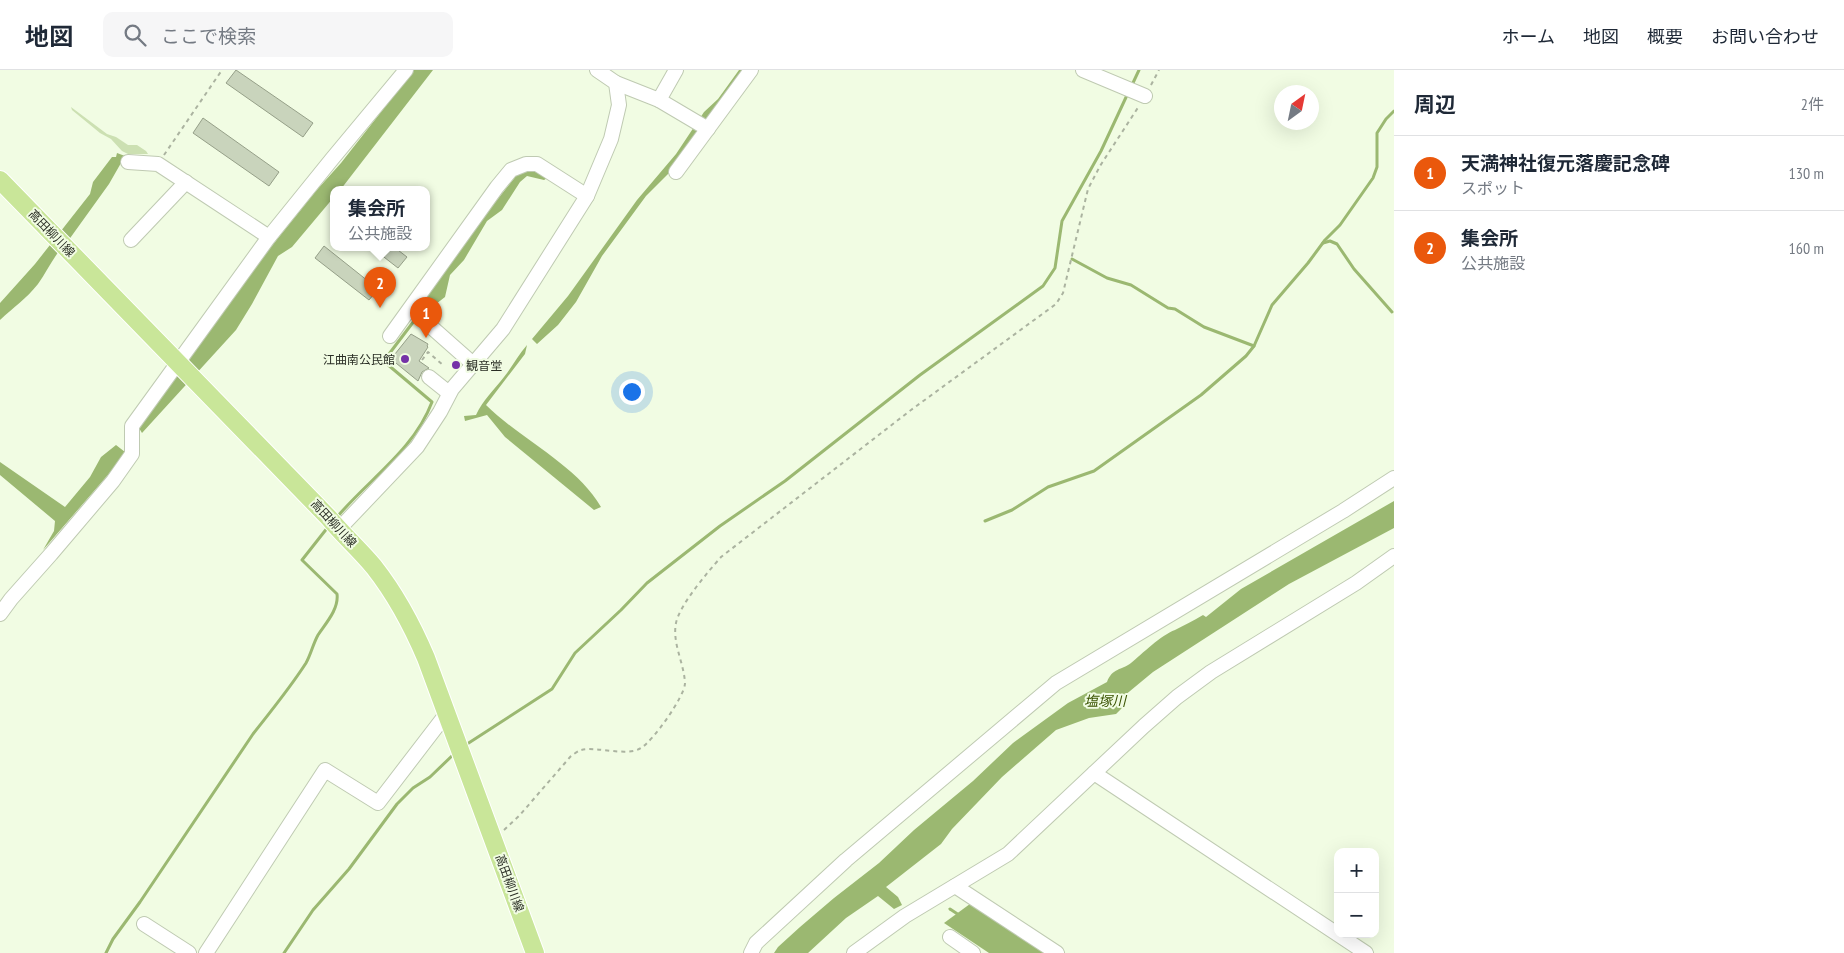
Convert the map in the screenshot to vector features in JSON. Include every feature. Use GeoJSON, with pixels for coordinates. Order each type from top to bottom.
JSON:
{"type":"FeatureCollection","features":[{"type":"Feature","properties":{"kind":"main road","name":"高田柳川線"},"geometry":{"type":"LineString","coordinates":[[0,180],[373,565],[404,611],[426,658],[448,713],[535,953]]}},
{"type":"Feature","properties":{"kind":"street"},"geometry":{"type":"LineString","coordinates":[[0,614],[10,599],[51,554],[113,480],[132,454],[132,426],[183,368],[270,237],[406,70]]}},
{"type":"Feature","properties":{"kind":"street"},"geometry":{"type":"LineString","coordinates":[[597,70],[616,83],[660,100],[708,129]]}},
{"type":"Feature","properties":{"kind":"street"},"geometry":{"type":"LineString","coordinates":[[660,100],[676,70]]}},
{"type":"Feature","properties":{"kind":"street"},"geometry":{"type":"LineString","coordinates":[[676,172],[751,70]]}},
{"type":"Feature","properties":{"kind":"street"},"geometry":{"type":"LineString","coordinates":[[1083,70],[1145,96]]}},
{"type":"Feature","properties":{"kind":"street"},"geometry":{"type":"LineString","coordinates":[[334,523],[417,447],[440,412],[449,393],[503,328],[587,196],[612,139],[619,105],[616,83]]}},
{"type":"Feature","properties":{"kind":"street"},"geometry":{"type":"LineString","coordinates":[[128,162],[158,164],[270,237]]}},
{"type":"Feature","properties":{"kind":"street"},"geometry":{"type":"LineString","coordinates":[[390,336],[416,314],[497,187],[511,170],[526,164],[537,164],[587,196]]}},
{"type":"Feature","properties":{"kind":"street"},"geometry":{"type":"LineString","coordinates":[[131,240],[186,182]]}},
{"type":"Feature","properties":{"kind":"street"},"geometry":{"type":"LineString","coordinates":[[416,314],[472,363]]}},
{"type":"Feature","properties":{"kind":"street"},"geometry":{"type":"LineString","coordinates":[[429,377],[449,393]]}},
{"type":"Feature","properties":{"kind":"street"},"geometry":{"type":"LineString","coordinates":[[751,953],[756,943],[846,860],[1056,682],[1343,511],[1394,478]]}},
{"type":"Feature","properties":{"kind":"street"},"geometry":{"type":"LineString","coordinates":[[854,953],[905,916],[1008,854],[1177,697],[1212,672],[1356,583],[1394,556]]}},
{"type":"Feature","properties":{"kind":"street"},"geometry":{"type":"LineString","coordinates":[[206,953],[325,770],[378,803],[448,713]]}},
{"type":"Feature","properties":{"kind":"street"},"geometry":{"type":"LineString","coordinates":[[1094,773],[1366,953]]}},
{"type":"Feature","properties":{"kind":"street"},"geometry":{"type":"LineString","coordinates":[[956,886],[1057,953]]}},
{"type":"Feature","properties":{"kind":"street"},"geometry":{"type":"LineString","coordinates":[[144,924],[189,953]]}},
{"type":"Feature","properties":{"kind":"street"},"geometry":{"type":"LineString","coordinates":[[950,937],[973,953]]}},
{"type":"Feature","properties":{"kind":"path"},"geometry":{"type":"LineString","coordinates":[[158,164],[222,70]]}},
{"type":"Feature","properties":{"kind":"path"},"geometry":{"type":"LineString","coordinates":[[494,840],[519,816],[571,756],[581,750],[629,752],[639,750],[660,729],[684,691],[685,683],[676,637],[676,622],[703,578],[721,557],[911,410],[1056,304],[1063,293],[1088,189],[1159,70]]}},
{"type":"Feature","properties":{"kind":"path"},"geometry":{"type":"LineString","coordinates":[[422,360],[428,352],[444,366]]}},
{"type":"Feature","properties":{"kind":"shaded area"},"geometry":{"type":"Polygon","coordinates":[[[71,107],[107,134],[116,137],[128,145],[137,145],[148,154],[128,154],[122,151],[111,139],[100,133],[72,110],[71,107]]]}},
{"type":"Feature","properties":{"kind":"water"},"geometry":{"type":"Polygon","coordinates":[[[414,70],[433,70],[343,186],[330,186],[330,202],[292,247],[278,256],[236,330],[142,433],[139,428],[234,293],[315,192],[341,163],[414,70]]]}},
{"type":"Feature","properties":{"kind":"water"},"geometry":{"type":"Polygon","coordinates":[[[739,70],[746,70],[671,171],[646,196],[602,256],[576,302],[558,325],[537,344],[532,339],[568,296],[637,200],[676,154],[704,112],[718,99],[739,70]]]}},
{"type":"Feature","properties":{"kind":"water"},"geometry":{"type":"Polygon","coordinates":[[[117,153],[125,156],[109,184],[59,251],[38,284],[0,320],[0,303],[35,264],[90,194],[93,182],[112,157],[116,157],[117,153]]]}},
{"type":"Feature","properties":{"kind":"water"},"geometry":{"type":"Polygon","coordinates":[[[527,167],[549,177],[544,180],[527,176],[520,182],[502,210],[487,221],[464,260],[450,275],[445,297],[427,311],[419,307],[485,215],[520,171],[527,167]]]}},
{"type":"Feature","properties":{"kind":"water"},"geometry":{"type":"Polygon","coordinates":[[[527,345],[525,354],[486,405],[578,478],[601,507],[594,510],[505,437],[487,415],[465,421],[464,416],[476,415],[485,400],[527,345]]]}},
{"type":"Feature","properties":{"kind":"water"},"geometry":{"type":"Polygon","coordinates":[[[116,445],[125,452],[120,461],[43,550],[54,531],[55,521],[0,475],[0,462],[65,507],[90,477],[101,457],[116,445]]]}},
{"type":"Feature","properties":{"kind":"water","name":"塩塚川"},"geometry":{"type":"Polygon","coordinates":[[[1394,501],[1394,528],[1289,584],[1153,672],[1124,696],[1126,704],[1116,714],[1089,718],[1056,730],[1002,777],[952,829],[941,844],[886,887],[898,897],[902,905],[894,909],[878,896],[846,918],[808,953],[774,953],[800,927],[879,863],[914,830],[973,781],[1013,743],[1068,703],[1107,682],[1114,672],[1131,663],[1164,636],[1203,615],[1206,617],[1241,589],[1394,501]]]}},
{"type":"Feature","properties":{"kind":"water"},"geometry":{"type":"Polygon","coordinates":[[[974,901],[1050,953],[989,953],[944,923],[974,901]]]}},
{"type":"Feature","properties":{"kind":"building"},"geometry":{"type":"Polygon","coordinates":[[[236,70],[313,123],[303,137],[226,83],[236,70]]]}},
{"type":"Feature","properties":{"kind":"building"},"geometry":{"type":"Polygon","coordinates":[[[203,118],[279,172],[269,186],[193,133],[203,118]]]}},
{"type":"Feature","properties":{"kind":"building"},"geometry":{"type":"Polygon","coordinates":[[[324,246],[378,289],[369,300],[315,258],[324,246]]]}},
{"type":"Feature","properties":{"kind":"building"},"geometry":{"type":"Polygon","coordinates":[[[376,251],[399,251],[407,257],[398,268],[376,251]]]}},
{"type":"Feature","properties":{"kind":"building"},"geometry":{"type":"Polygon","coordinates":[[[411,334],[428,344],[419,361],[429,368],[422,372],[418,381],[391,359],[411,334]]]}},
{"type":"Feature","properties":{"kind":"waterway"},"geometry":{"type":"LineString","coordinates":[[1132,85],[1139,70]]}},
{"type":"Feature","properties":{"kind":"waterway"},"geometry":{"type":"LineString","coordinates":[[464,746],[552,689],[575,653],[647,583],[720,526],[785,481],[920,375],[1043,286],[1055,268],[1062,221],[1101,151],[1128,93]]}},
{"type":"Feature","properties":{"kind":"waterway"},"geometry":{"type":"LineString","coordinates":[[985,521],[1012,510],[1048,487],[1094,471],[1201,395],[1246,356],[1254,346],[1272,305],[1325,240],[1340,225],[1373,178],[1377,167],[1377,133],[1394,111]]}},
{"type":"Feature","properties":{"kind":"waterway"},"geometry":{"type":"LineString","coordinates":[[1323,243],[1330,241],[1337,244],[1354,269],[1392,312]]}},
{"type":"Feature","properties":{"kind":"waterway"},"geometry":{"type":"LineString","coordinates":[[1072,259],[1107,278],[1131,285],[1204,327],[1254,346]]}},
{"type":"Feature","properties":{"kind":"waterway"},"geometry":{"type":"LineString","coordinates":[[337,517],[390,463],[414,435],[432,402],[387,364],[386,358],[417,317]]}},
{"type":"Feature","properties":{"kind":"waterway"},"geometry":{"type":"LineString","coordinates":[[106,953],[113,939],[253,734],[308,660],[318,635],[334,610],[337,594],[302,560],[328,527]]}},
{"type":"Feature","properties":{"kind":"waterway"},"geometry":{"type":"LineString","coordinates":[[284,953],[313,910],[349,869],[397,804],[413,788],[430,777],[455,753]]}},
{"type":"Feature","properties":{"kind":"waterway"},"geometry":{"type":"LineString","coordinates":[[950,909],[959,915]]}},
{"type":"Feature","properties":{"kind":"place","name":"集会所"},"geometry":{"type":"Point","coordinates":[380,308]}},
{"type":"Feature","properties":{"kind":"place","name":"天満神社復元落慶記念碑"},"geometry":{"type":"Point","coordinates":[426,338]}},
{"type":"Feature","properties":{"kind":"place","name":"江曲南公民館"},"geometry":{"type":"Point","coordinates":[405,359]}},
{"type":"Feature","properties":{"kind":"place","name":"観音堂"},"geometry":{"type":"Point","coordinates":[456,365]}}]}
